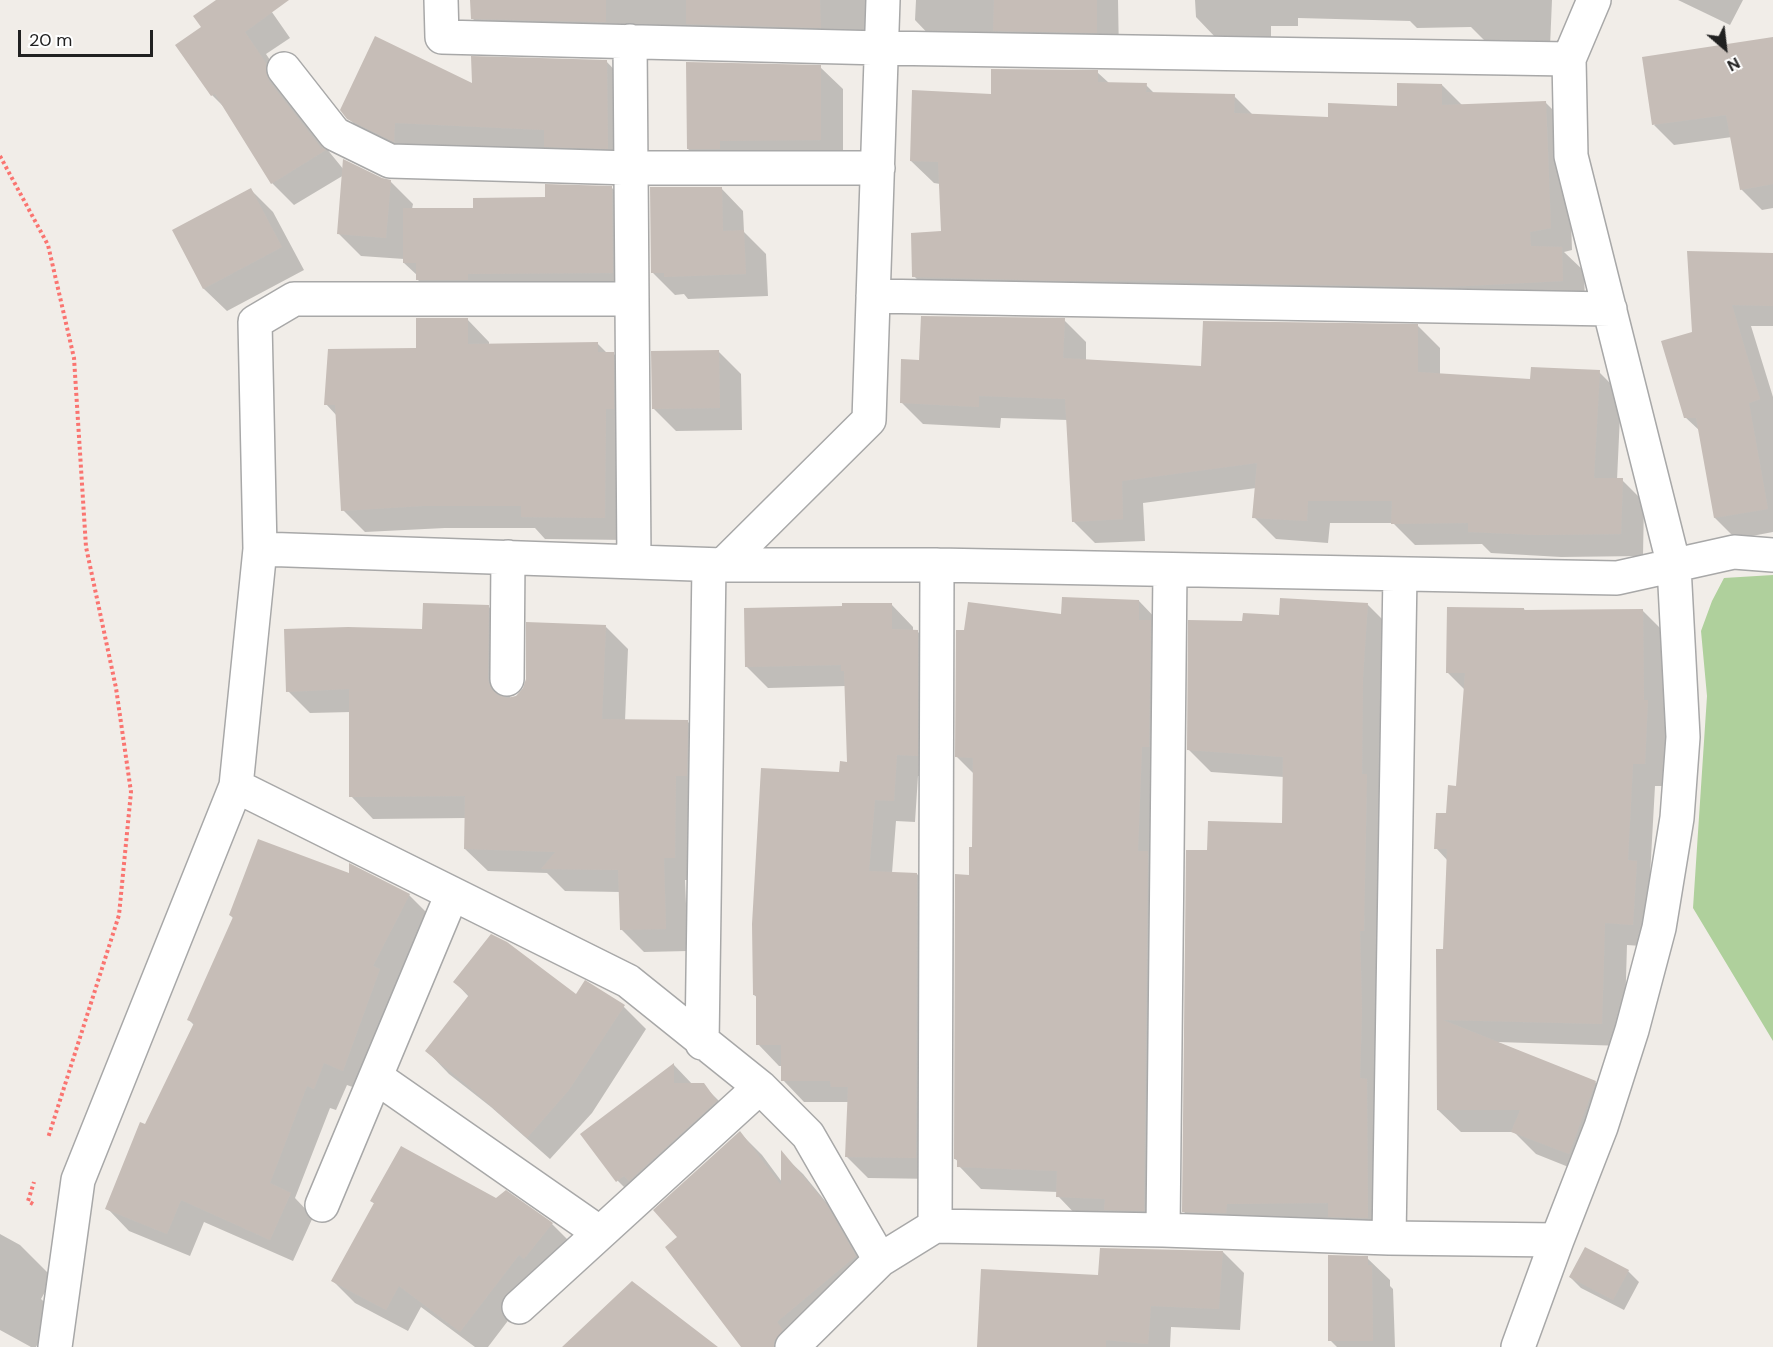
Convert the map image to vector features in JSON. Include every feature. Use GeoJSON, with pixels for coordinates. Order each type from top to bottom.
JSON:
{"type":"FeatureCollection","features":[{"type":"Feature","properties":{"kind":"street"},"geometry":{"type":"LineString","coordinates":[[441,0],[442,37],[882,48],[1569,59]]}},
{"type":"Feature","properties":{"kind":"street"},"geometry":{"type":"LineString","coordinates":[[702,1042],[716,565],[869,420],[883,0]]}},
{"type":"Feature","properties":{"kind":"street"},"geometry":{"type":"LineString","coordinates":[[1518,1347],[1601,1127],[1632,1030],[1659,928],[1677,818],[1683,738],[1674,566],[1571,156],[1569,59],[1594,0]]}},
{"type":"Feature","properties":{"kind":"street"},"geometry":{"type":"LineString","coordinates":[[630,41],[634,562]]}},
{"type":"Feature","properties":{"kind":"street"},"geometry":{"type":"LineString","coordinates":[[284,69],[335,134],[390,161],[631,168],[878,168]]}},
{"type":"Feature","properties":{"kind":"street"},"geometry":{"type":"LineString","coordinates":[[873,296],[1610,309]]}},
{"type":"Feature","properties":{"kind":"street"},"geometry":{"type":"LineString","coordinates":[[55,1347],[78,1180],[236,786],[261,549],[255,322],[294,299],[632,299]]}},
{"type":"Feature","properties":{"kind":"street"},"geometry":{"type":"LineString","coordinates":[[261,549],[716,565],[937,565],[1617,578],[1734,552],[1773,555]]}},
{"type":"Feature","properties":{"kind":"street"},"geometry":{"type":"LineString","coordinates":[[507,679],[508,558]]}},
{"type":"Feature","properties":{"kind":"street"},"geometry":{"type":"LineString","coordinates":[[935,1226],[937,565]]}},
{"type":"Feature","properties":{"kind":"street"},"geometry":{"type":"LineString","coordinates":[[1163,1230],[1170,570]]}},
{"type":"Feature","properties":{"kind":"street"},"geometry":{"type":"LineString","coordinates":[[1389,1238],[1400,574]]}},
{"type":"Feature","properties":{"kind":"street"},"geometry":{"type":"LineString","coordinates":[[236,786],[628,981],[760,1087],[808,1135],[880,1260]]}},
{"type":"Feature","properties":{"kind":"street"},"geometry":{"type":"LineString","coordinates":[[322,1206],[452,894]]}},
{"type":"Feature","properties":{"kind":"street"},"geometry":{"type":"LineString","coordinates":[[375,1077],[600,1233]]}},
{"type":"Feature","properties":{"kind":"street"},"geometry":{"type":"LineString","coordinates":[[519,1307],[760,1087]]}},
{"type":"Feature","properties":{"kind":"street"},"geometry":{"type":"LineString","coordinates":[[792,1347],[880,1260],[935,1226],[1557,1240]]}},
{"type":"Feature","properties":{"kind":"path"},"geometry":{"type":"LineString","coordinates":[[0,156],[48,245],[74,358],[86,547],[116,688],[131,792],[119,915],[46,1146]]}},
{"type":"Feature","properties":{"kind":"path"},"geometry":{"type":"LineString","coordinates":[[35,1179],[28,1201],[70,1234]]}},
{"type":"Feature","properties":{"kind":"green space"},"geometry":{"type":"Polygon","coordinates":[[[1773,575],[1773,1041],[1693,908],[1707,696],[1701,631],[1712,601],[1724,578],[1773,575]]]}},
{"type":"Feature","properties":{"kind":"building"},"geometry":{"type":"Polygon","coordinates":[[[216,0],[289,0],[245,32],[266,63],[269,81],[322,149],[322,147],[326,150],[271,184],[215,94],[211,96],[175,45],[201,27],[193,16],[216,0]]]}},
{"type":"Feature","properties":{"kind":"building"},"geometry":{"type":"Polygon","coordinates":[[[470,0],[606,0],[606,22],[471,19],[470,0]]]}},
{"type":"Feature","properties":{"kind":"building"},"geometry":{"type":"Polygon","coordinates":[[[686,0],[820,0],[821,28],[686,24],[686,0]]]}},
{"type":"Feature","properties":{"kind":"building"},"geometry":{"type":"Polygon","coordinates":[[[994,0],[1097,0],[1097,33],[993,31],[994,0]]]}},
{"type":"Feature","properties":{"kind":"building"},"geometry":{"type":"Polygon","coordinates":[[[375,36],[472,83],[471,56],[607,60],[608,149],[544,147],[544,130],[395,123],[394,142],[347,119],[340,110],[375,36]]]}},
{"type":"Feature","properties":{"kind":"building"},"geometry":{"type":"Polygon","coordinates":[[[1773,37],[1773,184],[1740,190],[1726,115],[1652,125],[1642,57],[1773,37]]]}},
{"type":"Feature","properties":{"kind":"building"},"geometry":{"type":"Polygon","coordinates":[[[686,62],[821,65],[821,140],[720,141],[720,149],[687,149],[686,62]]]}},
{"type":"Feature","properties":{"kind":"building"},"geometry":{"type":"Polygon","coordinates":[[[991,69],[1098,70],[1098,82],[1147,83],[1146,92],[1235,94],[1234,113],[1328,117],[1328,103],[1397,106],[1397,83],[1442,84],[1442,105],[1546,101],[1551,228],[1530,232],[1531,246],[1562,247],[1563,281],[1447,287],[1190,283],[1190,280],[1066,281],[912,277],[911,233],[941,231],[938,162],[910,161],[912,90],[991,94],[991,69]]]}},
{"type":"Feature","properties":{"kind":"building"},"geometry":{"type":"Polygon","coordinates":[[[343,159],[391,180],[386,238],[337,234],[343,159]]]}},
{"type":"Feature","properties":{"kind":"building"},"geometry":{"type":"Polygon","coordinates":[[[545,184],[612,186],[613,273],[468,274],[468,280],[416,280],[416,263],[403,263],[403,208],[473,208],[473,198],[545,197],[545,184]]]}},
{"type":"Feature","properties":{"kind":"building"},"geometry":{"type":"Polygon","coordinates":[[[650,187],[722,187],[723,231],[744,230],[746,274],[664,277],[664,273],[651,273],[650,187]]]}},
{"type":"Feature","properties":{"kind":"building"},"geometry":{"type":"Polygon","coordinates":[[[251,188],[282,247],[203,289],[172,230],[251,188]]]}},
{"type":"Feature","properties":{"kind":"building"},"geometry":{"type":"Polygon","coordinates":[[[1687,251],[1773,253],[1773,306],[1732,305],[1760,399],[1749,403],[1768,509],[1714,518],[1696,418],[1684,418],[1661,341],[1692,332],[1687,251]]]}},
{"type":"Feature","properties":{"kind":"building"},"geometry":{"type":"Polygon","coordinates":[[[921,316],[1065,318],[1063,358],[1201,366],[1203,321],[1418,324],[1418,372],[1530,379],[1531,367],[1600,370],[1594,478],[1623,478],[1621,534],[1538,535],[1468,532],[1468,523],[1391,524],[1392,501],[1308,501],[1307,521],[1252,518],[1257,463],[1122,481],[1123,519],[1072,522],[1065,399],[979,396],[979,407],[900,403],[901,359],[919,360],[921,316]]]}},
{"type":"Feature","properties":{"kind":"building"},"geometry":{"type":"Polygon","coordinates":[[[416,318],[468,318],[468,344],[598,342],[598,352],[614,352],[614,409],[606,409],[605,518],[521,517],[521,506],[422,506],[341,511],[335,405],[324,405],[328,349],[416,348],[416,318]]]}},
{"type":"Feature","properties":{"kind":"building"},"geometry":{"type":"Polygon","coordinates":[[[719,350],[720,408],[652,409],[651,351],[719,350]]]}},
{"type":"Feature","properties":{"kind":"building"},"geometry":{"type":"Polygon","coordinates":[[[1062,597],[1139,600],[1139,620],[1151,620],[1149,747],[1142,747],[1138,851],[1148,851],[1144,1211],[1104,1210],[1105,1199],[1056,1197],[1057,1171],[957,1167],[957,1159],[954,1159],[955,874],[969,875],[969,847],[972,847],[973,758],[955,757],[956,630],[964,630],[968,602],[1061,614],[1062,597]]]}},
{"type":"Feature","properties":{"kind":"building"},"geometry":{"type":"Polygon","coordinates":[[[1280,598],[1368,603],[1363,677],[1362,774],[1367,774],[1364,931],[1360,931],[1362,1010],[1360,1078],[1367,1079],[1368,1218],[1328,1217],[1328,1203],[1227,1204],[1226,1213],[1182,1212],[1186,850],[1207,850],[1208,821],[1282,823],[1283,757],[1187,750],[1188,620],[1242,621],[1243,613],[1279,615],[1280,598]]]}},
{"type":"Feature","properties":{"kind":"building"},"geometry":{"type":"Polygon","coordinates":[[[423,603],[489,605],[488,679],[491,689],[498,695],[507,698],[516,696],[523,688],[526,679],[526,622],[606,625],[602,719],[688,720],[687,776],[676,776],[675,858],[664,858],[666,929],[620,930],[618,870],[541,869],[555,852],[464,849],[465,796],[349,797],[349,689],[286,692],[284,629],[348,627],[422,629],[423,603]]]}},
{"type":"Feature","properties":{"kind":"building"},"geometry":{"type":"Polygon","coordinates":[[[842,603],[892,603],[892,629],[918,630],[918,756],[897,755],[894,801],[875,800],[869,871],[917,873],[916,1158],[845,1157],[848,1087],[831,1087],[830,1081],[781,1081],[781,1045],[756,1045],[752,924],[761,768],[839,772],[840,761],[847,762],[844,671],[841,671],[841,665],[745,667],[744,608],[842,606],[842,603]]]}},
{"type":"Feature","properties":{"kind":"building"},"geometry":{"type":"Polygon","coordinates":[[[1447,607],[1524,608],[1524,610],[1643,609],[1644,700],[1648,700],[1645,764],[1633,764],[1628,860],[1637,861],[1633,925],[1605,923],[1602,1024],[1443,1020],[1596,1081],[1569,1154],[1511,1132],[1520,1110],[1437,1110],[1436,949],[1443,949],[1447,849],[1434,849],[1436,813],[1446,813],[1448,785],[1456,786],[1465,673],[1446,673],[1447,607]]]}},
{"type":"Feature","properties":{"kind":"building"},"geometry":{"type":"Polygon","coordinates":[[[258,839],[349,873],[349,863],[410,894],[373,966],[380,969],[343,1071],[324,1063],[314,1089],[307,1086],[270,1183],[291,1193],[270,1240],[181,1200],[167,1234],[105,1209],[140,1122],[145,1124],[194,1023],[187,1020],[233,917],[229,915],[258,839]]]}},
{"type":"Feature","properties":{"kind":"building"},"geometry":{"type":"Polygon","coordinates":[[[491,934],[507,942],[576,994],[585,980],[625,1005],[569,1090],[527,1138],[425,1051],[469,995],[453,982],[491,934]]]}},
{"type":"Feature","properties":{"kind":"building"},"geometry":{"type":"Polygon","coordinates":[[[674,1063],[674,1083],[704,1083],[717,1101],[629,1181],[624,1176],[616,1182],[580,1134],[674,1063]]]}},
{"type":"Feature","properties":{"kind":"building"},"geometry":{"type":"Polygon","coordinates":[[[740,1131],[781,1185],[781,1150],[827,1205],[856,1256],[777,1322],[783,1330],[774,1341],[774,1347],[741,1347],[665,1247],[677,1237],[653,1210],[740,1131]]]}},
{"type":"Feature","properties":{"kind":"building"},"geometry":{"type":"Polygon","coordinates":[[[401,1146],[496,1198],[506,1190],[553,1223],[524,1259],[519,1255],[460,1332],[399,1286],[386,1310],[331,1281],[374,1203],[370,1201],[401,1146]]]}},
{"type":"Feature","properties":{"kind":"building"},"geometry":{"type":"Polygon","coordinates":[[[1585,1247],[1629,1270],[1613,1300],[1569,1277],[1585,1247]]]}},
{"type":"Feature","properties":{"kind":"building"},"geometry":{"type":"Polygon","coordinates":[[[1100,1248],[1223,1251],[1219,1309],[1151,1306],[1148,1344],[1106,1340],[1106,1347],[977,1347],[981,1269],[1098,1275],[1100,1248]]]}},
{"type":"Feature","properties":{"kind":"building"},"geometry":{"type":"Polygon","coordinates":[[[1328,1255],[1368,1256],[1368,1265],[1372,1265],[1373,1341],[1328,1341],[1328,1255]]]}},
{"type":"Feature","properties":{"kind":"building"},"geometry":{"type":"Polygon","coordinates":[[[632,1281],[718,1347],[562,1347],[632,1281]]]}}]}
